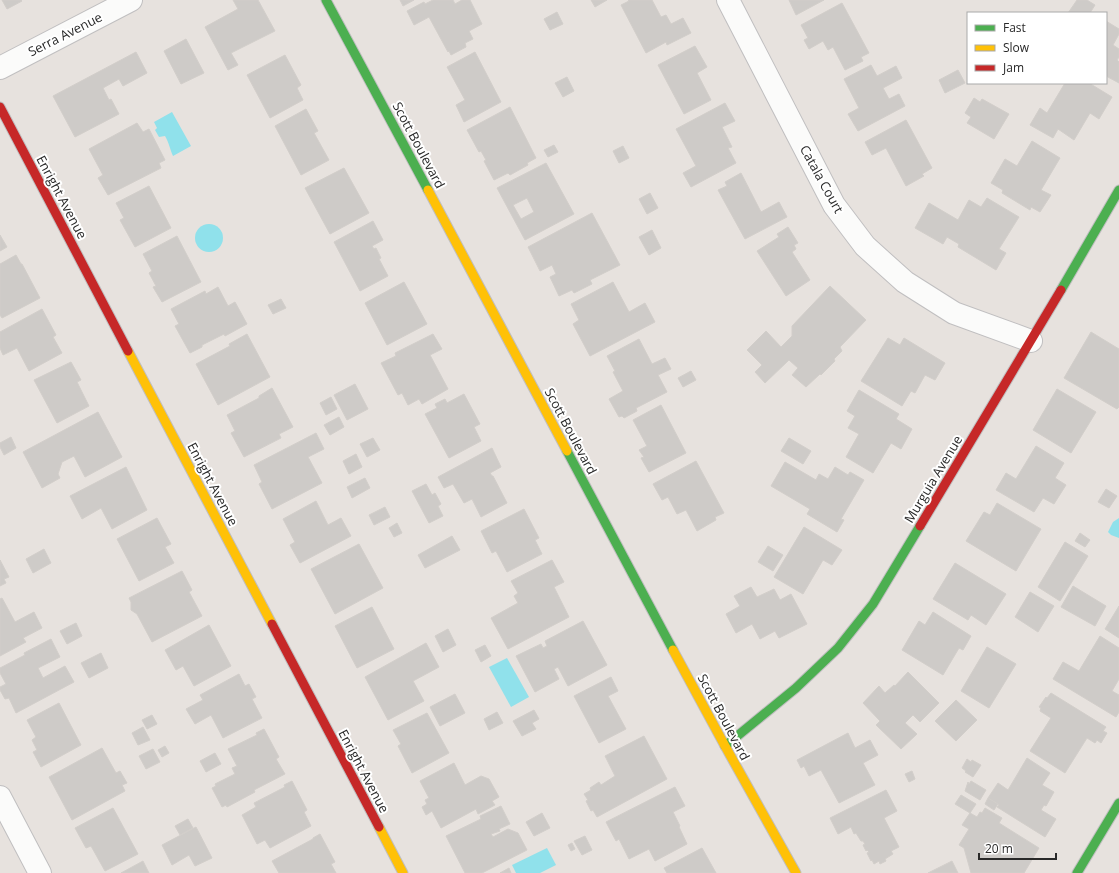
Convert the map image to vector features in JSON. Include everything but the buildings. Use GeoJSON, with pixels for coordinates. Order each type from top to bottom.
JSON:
{"type":"FeatureCollection","features":[{"type":"Feature","properties":{"kind":"street","name":"Serra Avenue"},"geometry":{"type":"LineString","coordinates":[[0,68],[131,0]]}},
{"type":"Feature","properties":{"kind":"street","name":"Scott Boulevard"},"geometry":{"type":"LineString","coordinates":[[326,0],[725,746],[796,873]]}},
{"type":"Feature","properties":{"kind":"street","name":"Catala Court"},"geometry":{"type":"LineString","coordinates":[[728,0],[834,205],[865,246],[905,282],[954,313],[1031,341]]}},
{"type":"Feature","properties":{"kind":"street","name":"Enright Avenue"},"geometry":{"type":"LineString","coordinates":[[0,107],[403,873]]}},
{"type":"Feature","properties":{"kind":"street","name":"Murguia Avenue"},"geometry":{"type":"LineString","coordinates":[[725,746],[796,688],[838,648],[873,604],[1031,341],[1119,190]]}},
{"type":"Feature","properties":{"kind":"street"},"geometry":{"type":"LineString","coordinates":[[0,797],[40,873]]}},
{"type":"Feature","properties":{"kind":"street"},"geometry":{"type":"LineString","coordinates":[[1077,873],[1119,803]]}},
{"type":"Feature","properties":{"kind":"water"},"geometry":{"type":"Polygon","coordinates":[[[172,112],[191,146],[173,156],[165,136],[159,137],[155,130],[157,128],[154,122],[172,112]]]}},
{"type":"Feature","properties":{"kind":"water"},"geometry":{"type":"Polygon","coordinates":[[[209,224],[219,228],[223,238],[219,248],[209,252],[199,248],[195,238],[199,228],[209,224]]]}},
{"type":"Feature","properties":{"kind":"water"},"geometry":{"type":"Polygon","coordinates":[[[1119,518],[1119,538],[1108,532],[1113,522],[1119,518]]]}},
{"type":"Feature","properties":{"kind":"water"},"geometry":{"type":"Polygon","coordinates":[[[507,658],[529,697],[511,707],[489,667],[507,658]]]}},
{"type":"Feature","properties":{"kind":"water"},"geometry":{"type":"Polygon","coordinates":[[[547,848],[556,865],[540,873],[516,873],[512,865],[547,848]]]}},
{"type":"Feature","properties":{"kind":"traffic: fast"},"geometry":{"type":"LineString","coordinates":[[326,0],[428,190]]}},
{"type":"Feature","properties":{"kind":"traffic: fast"},"geometry":{"type":"LineString","coordinates":[[1061,290],[1119,190]]}},
{"type":"Feature","properties":{"kind":"traffic: fast"},"geometry":{"type":"LineString","coordinates":[[567,451],[673,650]]}},
{"type":"Feature","properties":{"kind":"traffic: fast"},"geometry":{"type":"LineString","coordinates":[[725,746],[796,688],[838,648],[873,604],[920,526]]}},
{"type":"Feature","properties":{"kind":"traffic: fast"},"geometry":{"type":"LineString","coordinates":[[1077,873],[1119,803]]}},
{"type":"Feature","properties":{"kind":"traffic: slow"},"geometry":{"type":"LineString","coordinates":[[428,190],[567,451]]}},
{"type":"Feature","properties":{"kind":"traffic: slow"},"geometry":{"type":"LineString","coordinates":[[128,351],[272,624]]}},
{"type":"Feature","properties":{"kind":"traffic: slow"},"geometry":{"type":"LineString","coordinates":[[673,650],[796,873]]}},
{"type":"Feature","properties":{"kind":"traffic: slow"},"geometry":{"type":"LineString","coordinates":[[379,827],[403,873]]}},
{"type":"Feature","properties":{"kind":"traffic: jam"},"geometry":{"type":"LineString","coordinates":[[0,107],[128,351]]}},
{"type":"Feature","properties":{"kind":"traffic: jam"},"geometry":{"type":"LineString","coordinates":[[920,526],[1061,290]]}},
{"type":"Feature","properties":{"kind":"traffic: jam"},"geometry":{"type":"LineString","coordinates":[[272,624],[379,827]]}}]}
